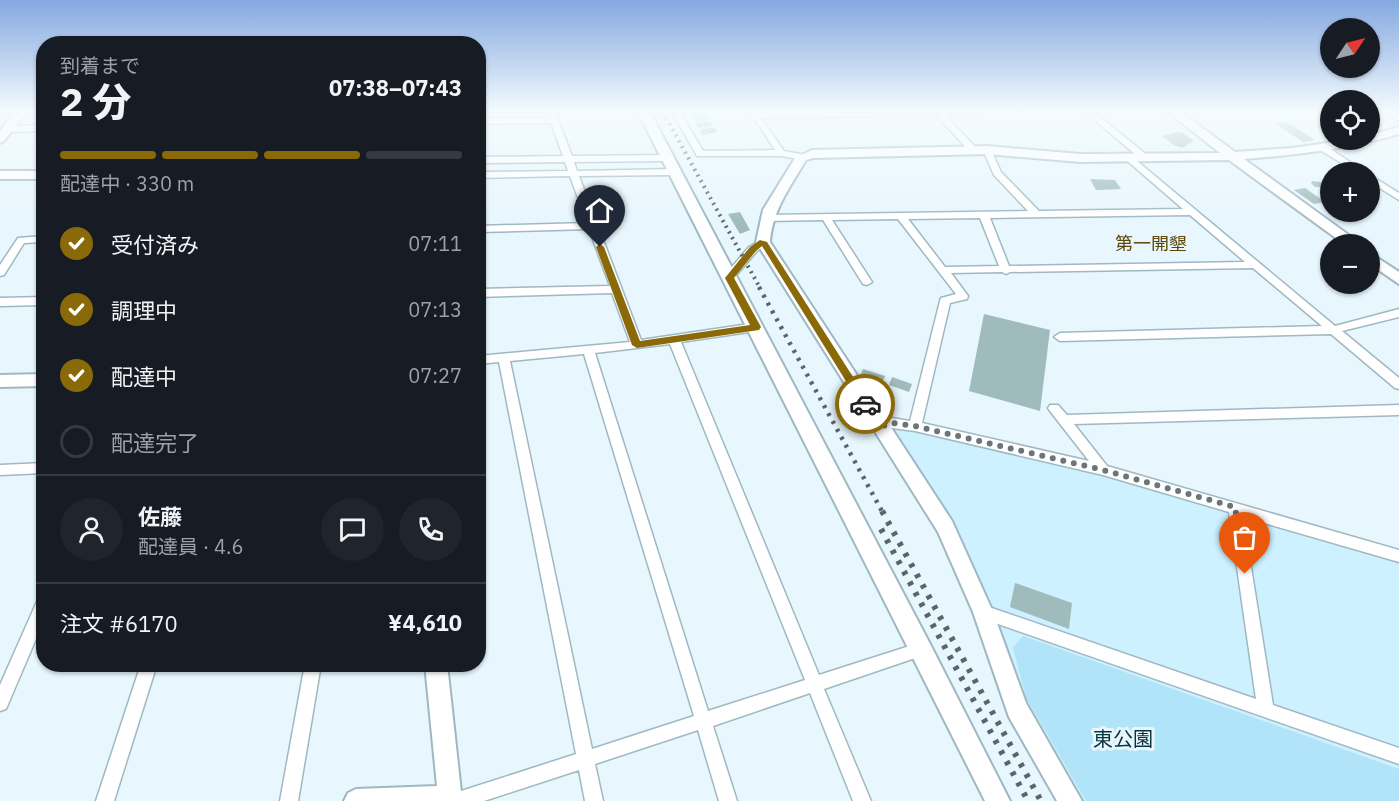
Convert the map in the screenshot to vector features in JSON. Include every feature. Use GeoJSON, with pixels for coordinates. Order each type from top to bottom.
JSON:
{"type":"FeatureCollection","features":[{"type":"Feature","properties":{"kind":"street"},"geometry":{"type":"LineString","coordinates":[[564,149],[637,345]]}},
{"type":"Feature","properties":{"kind":"street"},"geometry":{"type":"LineString","coordinates":[[662,149],[922,649],[998,801]]}},
{"type":"Feature","properties":{"kind":"street"},"geometry":{"type":"LineString","coordinates":[[697,149],[700,154],[781,153],[803,157],[820,153],[981,151],[1080,158],[1232,156],[1313,149]]}},
{"type":"Feature","properties":{"kind":"street"},"geometry":{"type":"LineString","coordinates":[[778,149],[781,153]]}},
{"type":"Feature","properties":{"kind":"street"},"geometry":{"type":"LineString","coordinates":[[1135,149],[1145,158]]}},
{"type":"Feature","properties":{"kind":"street"},"geometry":{"type":"LineString","coordinates":[[1223,149],[1338,234]]}},
{"type":"Feature","properties":{"kind":"street"},"geometry":{"type":"LineString","coordinates":[[1326,150],[1345,162]]}},
{"type":"Feature","properties":{"kind":"street"},"geometry":{"type":"LineString","coordinates":[[981,151],[997,173],[1036,214]]}},
{"type":"Feature","properties":{"kind":"street"},"geometry":{"type":"LineString","coordinates":[[803,157],[766,218],[763,242],[879,427],[945,527],[983,612],[1017,709],[1070,801]]}},
{"type":"Feature","properties":{"kind":"street"},"geometry":{"type":"LineString","coordinates":[[1128,158],[1399,385]]}},
{"type":"Feature","properties":{"kind":"street"},"geometry":{"type":"LineString","coordinates":[[486,160],[567,159],[670,165]]}},
{"type":"Feature","properties":{"kind":"street"},"geometry":{"type":"LineString","coordinates":[[486,175],[572,173],[670,165]]}},
{"type":"Feature","properties":{"kind":"street"},"geometry":{"type":"LineString","coordinates":[[0,175],[36,175]]}},
{"type":"Feature","properties":{"kind":"street"},"geometry":{"type":"LineString","coordinates":[[1380,185],[1399,197]]}},
{"type":"Feature","properties":{"kind":"street"},"geometry":{"type":"LineString","coordinates":[[766,218],[1191,212]]}},
{"type":"Feature","properties":{"kind":"street"},"geometry":{"type":"LineString","coordinates":[[984,215],[1006,271]]}},
{"type":"Feature","properties":{"kind":"street"},"geometry":{"type":"LineString","coordinates":[[901,217],[963,296],[945,301],[915,426]]}},
{"type":"Feature","properties":{"kind":"street"},"geometry":{"type":"LineString","coordinates":[[826,218],[867,282]]}},
{"type":"Feature","properties":{"kind":"street"},"geometry":{"type":"LineString","coordinates":[[486,229],[592,226]]}},
{"type":"Feature","properties":{"kind":"street"},"geometry":{"type":"LineString","coordinates":[[0,273],[21,240],[36,239]]}},
{"type":"Feature","properties":{"kind":"street"},"geometry":{"type":"LineString","coordinates":[[729,278],[753,249],[763,242]]}},
{"type":"Feature","properties":{"kind":"street"},"geometry":{"type":"LineString","coordinates":[[944,270],[1006,271],[1255,265]]}},
{"type":"Feature","properties":{"kind":"street"},"geometry":{"type":"LineString","coordinates":[[1380,265],[1399,279]]}},
{"type":"Feature","properties":{"kind":"street"},"geometry":{"type":"LineString","coordinates":[[486,293],[615,289]]}},
{"type":"Feature","properties":{"kind":"street"},"geometry":{"type":"LineString","coordinates":[[0,302],[36,301]]}},
{"type":"Feature","properties":{"kind":"street"},"geometry":{"type":"LineString","coordinates":[[1060,337],[1333,330],[1399,313]]}},
{"type":"Feature","properties":{"kind":"street"},"geometry":{"type":"LineString","coordinates":[[486,359],[637,345],[756,327]]}},
{"type":"Feature","properties":{"kind":"street"},"geometry":{"type":"LineString","coordinates":[[674,340],[862,801]]}},
{"type":"Feature","properties":{"kind":"street"},"geometry":{"type":"LineString","coordinates":[[588,350],[728,801]]}},
{"type":"Feature","properties":{"kind":"street"},"geometry":{"type":"LineString","coordinates":[[504,358],[594,801]]}},
{"type":"Feature","properties":{"kind":"street"},"geometry":{"type":"LineString","coordinates":[[0,381],[36,380]]}},
{"type":"Feature","properties":{"kind":"street"},"geometry":{"type":"LineString","coordinates":[[1054,408],[1103,470]]}},
{"type":"Feature","properties":{"kind":"street"},"geometry":{"type":"LineString","coordinates":[[1063,420],[1399,410]]}},
{"type":"Feature","properties":{"kind":"street"},"geometry":{"type":"LineString","coordinates":[[879,427],[892,423],[915,426],[1103,470],[1399,556]]}},
{"type":"Feature","properties":{"kind":"street"},"geometry":{"type":"LineString","coordinates":[[0,470],[36,468]]}},
{"type":"Feature","properties":{"kind":"street"},"geometry":{"type":"LineString","coordinates":[[1235,507],[1266,709]]}},
{"type":"Feature","properties":{"kind":"street"},"geometry":{"type":"LineString","coordinates":[[983,612],[1399,756]]}},
{"type":"Feature","properties":{"kind":"street"},"geometry":{"type":"LineString","coordinates":[[0,703],[36,620]]}},
{"type":"Feature","properties":{"kind":"street"},"geometry":{"type":"LineString","coordinates":[[356,801],[452,800],[585,761],[922,649]]}},
{"type":"Feature","properties":{"kind":"street"},"geometry":{"type":"LineString","coordinates":[[105,801],[146,672]]}},
{"type":"Feature","properties":{"kind":"street"},"geometry":{"type":"LineString","coordinates":[[289,801],[312,672]]}},
{"type":"Feature","properties":{"kind":"street"},"geometry":{"type":"LineString","coordinates":[[437,672],[452,800]]}},
{"type":"Feature","properties":{"kind":"shaded area"},"geometry":{"type":"Polygon","coordinates":[[[892,423],[1103,470],[1399,556],[1399,801],[1070,801],[983,612],[879,427],[892,423]]]}},
{"type":"Feature","properties":{"kind":"green space","name":"東公園"},"geometry":{"type":"Polygon","coordinates":[[[1023,636],[1399,769],[1399,801],[1086,801],[1026,698],[1013,648],[1023,636]]]}},
{"type":"Feature","properties":{"kind":"building"},"geometry":{"type":"Polygon","coordinates":[[[1090,179],[1115,180],[1121,189],[1096,190],[1090,179]]]}},
{"type":"Feature","properties":{"kind":"building"},"geometry":{"type":"Polygon","coordinates":[[[1312,181],[1320,182],[1320,187],[1315,187],[1312,181]]]}},
{"type":"Feature","properties":{"kind":"building"},"geometry":{"type":"Polygon","coordinates":[[[1305,188],[1320,198],[1320,203],[1314,204],[1294,190],[1305,188]]]}},
{"type":"Feature","properties":{"kind":"building"},"geometry":{"type":"Polygon","coordinates":[[[740,212],[750,230],[740,234],[728,214],[740,212]]]}},
{"type":"Feature","properties":{"kind":"building"},"geometry":{"type":"Polygon","coordinates":[[[984,314],[1050,330],[1040,411],[969,391],[984,314]]]}},
{"type":"Feature","properties":{"kind":"building"},"geometry":{"type":"Polygon","coordinates":[[[863,369],[885,376],[881,385],[859,378],[863,369]]]}},
{"type":"Feature","properties":{"kind":"building"},"geometry":{"type":"Polygon","coordinates":[[[892,377],[912,384],[909,392],[889,385],[892,377]]]}},
{"type":"Feature","properties":{"kind":"building"},"geometry":{"type":"Polygon","coordinates":[[[1015,583],[1072,603],[1069,629],[1010,607],[1015,583]]]}},
{"type":"Feature","properties":{"kind":"railway"},"geometry":{"type":"LineString","coordinates":[[684,149],[760,288]]}},
{"type":"Feature","properties":{"kind":"railway"},"geometry":{"type":"LineString","coordinates":[[759,287],[883,513]]}},
{"type":"Feature","properties":{"kind":"railway"},"geometry":{"type":"LineString","coordinates":[[882,511],[1041,801]]}},
{"type":"Feature","properties":{"kind":"railway"},"geometry":{"type":"LineString","coordinates":[[881,529],[1028,801]]}},
{"type":"Feature","properties":{"kind":"way so far"},"geometry":{"type":"LineString","coordinates":[[865,404],[879,427],[892,423],[915,426],[1103,470],[1235,507],[1245,574]]}},
{"type":"Feature","properties":{"kind":"district","name":"第一開墾"},"geometry":{"type":"Point","coordinates":[1151,243]}},
{"type":"Feature","properties":{"kind":"route"},"geometry":{"type":"LineString","coordinates":[[600,247],[637,345],[756,327],[729,278],[753,249],[763,242],[865,404]]}}]}
